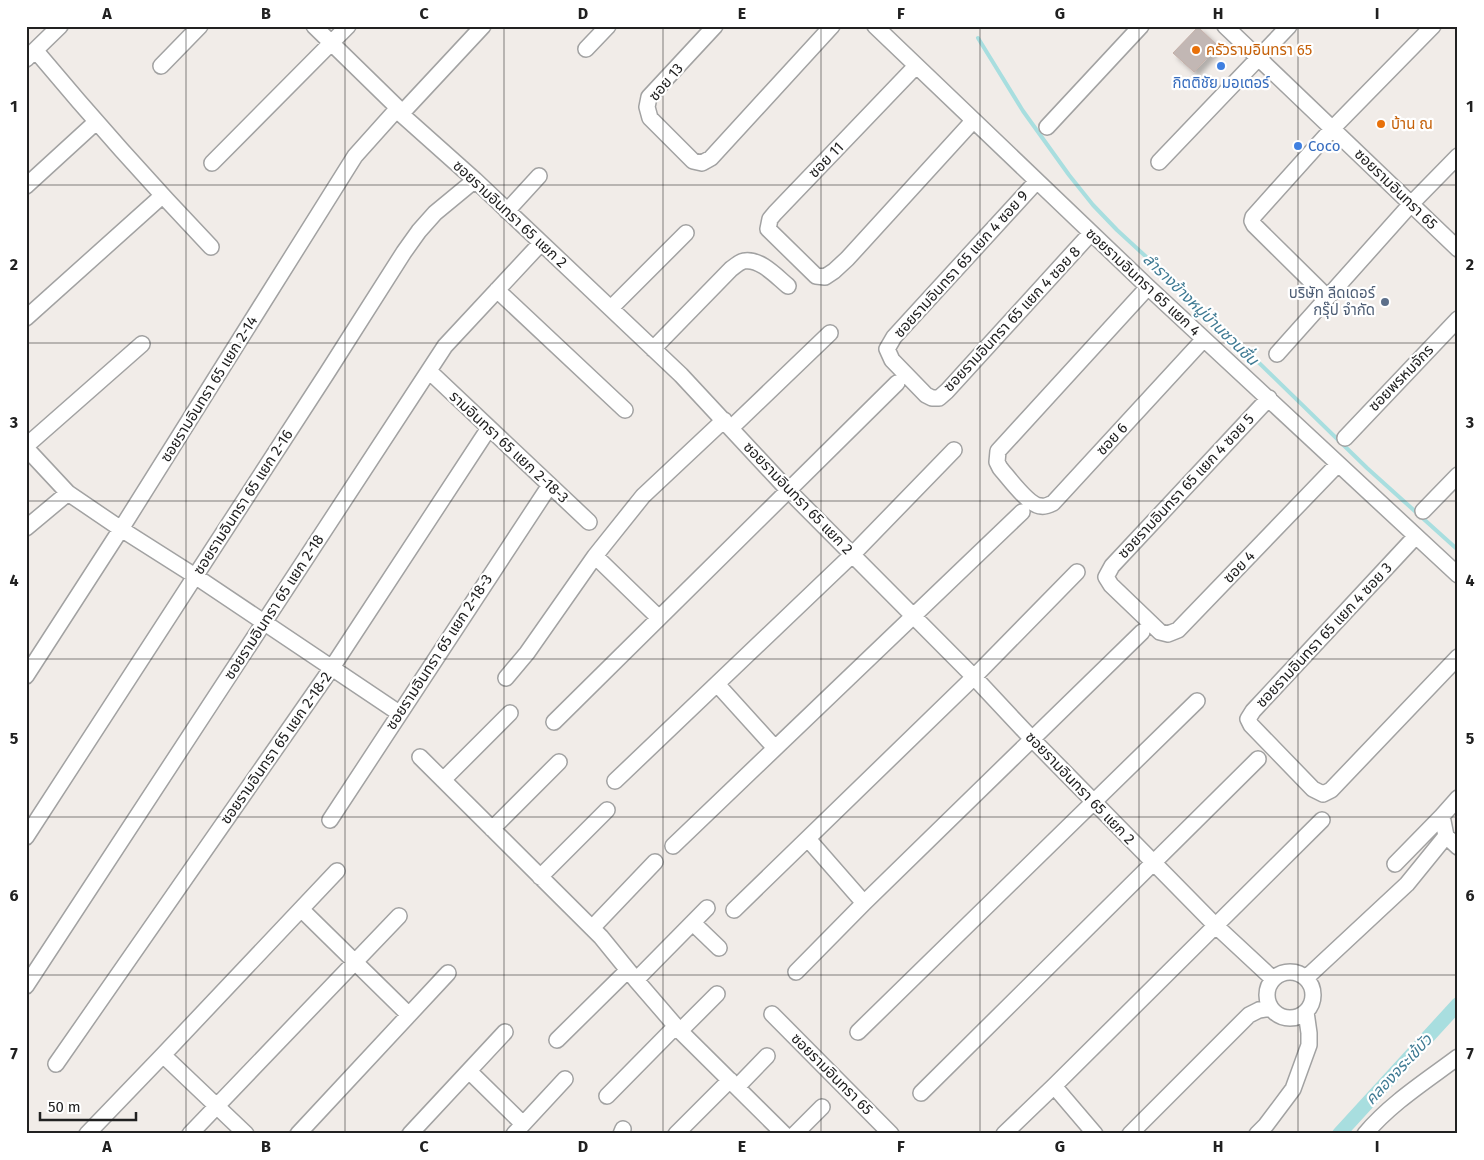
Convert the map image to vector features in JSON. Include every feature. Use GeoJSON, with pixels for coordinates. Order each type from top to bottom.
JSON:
{"type":"FeatureCollection","features":[{"type":"Feature","properties":{"kind":"street"},"geometry":{"type":"LineString","coordinates":[[60,26],[31,55],[96,122],[162,196],[211,247]]}},
{"type":"Feature","properties":{"kind":"street"},"geometry":{"type":"LineString","coordinates":[[161,66],[200,26]]}},
{"type":"Feature","properties":{"kind":"street","name":"ซอยรามอินทรา 65 แยก 2"},"geometry":{"type":"LineString","coordinates":[[314,26],[400,111],[681,375],[788,490],[914,615],[1032,740],[1216,926],[1273,979]]}},
{"type":"Feature","properties":{"kind":"street"},"geometry":{"type":"LineString","coordinates":[[212,163],[348,26]]}},
{"type":"Feature","properties":{"kind":"street","name":"ซอยรามอินทรา 65 แยก 2-14"},"geometry":{"type":"LineString","coordinates":[[26,676],[121,529],[355,156],[483,26]]}},
{"type":"Feature","properties":{"kind":"street"},"geometry":{"type":"LineString","coordinates":[[586,49],[608,26]]}},
{"type":"Feature","properties":{"kind":"street","name":"ซอย 13"},"geometry":{"type":"LineString","coordinates":[[715,26],[649,97],[647,107],[650,118],[693,161],[702,163],[711,158],[832,26]]}},
{"type":"Feature","properties":{"kind":"street","name":"ซอยรามอินทรา 65 แยก 4"},"geometry":{"type":"LineString","coordinates":[[875,26],[1148,287],[1458,575]]}},
{"type":"Feature","properties":{"kind":"street"},"geometry":{"type":"LineString","coordinates":[[1047,127],[1141,26]]}},
{"type":"Feature","properties":{"kind":"street","name":"ซอยรามอินทรา 65"},"geometry":{"type":"LineString","coordinates":[[1225,26],[1458,249]]}},
{"type":"Feature","properties":{"kind":"street"},"geometry":{"type":"LineString","coordinates":[[1160,162],[1289,26]]}},
{"type":"Feature","properties":{"kind":"street"},"geometry":{"type":"LineString","coordinates":[[1327,297],[1254,225],[1253,217],[1332,129],[1433,26]]}},
{"type":"Feature","properties":{"kind":"street","name":"ซอย 11"},"geometry":{"type":"LineString","coordinates":[[916,66],[770,219],[768,229],[794,256],[816,276],[825,277],[834,271],[973,121]]}},
{"type":"Feature","properties":{"kind":"street"},"geometry":{"type":"LineString","coordinates":[[26,186],[96,122]]}},
{"type":"Feature","properties":{"kind":"street"},"geometry":{"type":"LineString","coordinates":[[1277,354],[1411,204],[1458,156]]}},
{"type":"Feature","properties":{"kind":"street"},"geometry":{"type":"LineString","coordinates":[[507,210],[539,176]]}},
{"type":"Feature","properties":{"kind":"street","name":"ซอยรามอินทรา 65 แยก 2-16"},"geometry":{"type":"LineString","coordinates":[[26,837],[414,238],[434,213],[475,180]]}},
{"type":"Feature","properties":{"kind":"street","name":"ซอยรามอินทรา 65 แยก 4 ซอย 9"},"geometry":{"type":"LineString","coordinates":[[887,349],[894,336],[1036,181]]}},
{"type":"Feature","properties":{"kind":"street"},"geometry":{"type":"LineString","coordinates":[[26,318],[162,196]]}},
{"type":"Feature","properties":{"kind":"street"},"geometry":{"type":"LineString","coordinates":[[611,308],[686,233]]}},
{"type":"Feature","properties":{"kind":"street","name":"ซอยรามอินทรา 65 แยก 4 ซอย 8"},"geometry":{"type":"LineString","coordinates":[[887,349],[902,380],[926,395],[939,398],[947,392],[1091,233]]}},
{"type":"Feature","properties":{"kind":"street","name":"ซอยรามอินทรา 65 แยก 2-18"},"geometry":{"type":"LineString","coordinates":[[26,986],[445,346],[541,243]]}},
{"type":"Feature","properties":{"kind":"street"},"geometry":{"type":"LineString","coordinates":[[653,349],[730,269],[743,261],[752,261],[767,268],[788,286]]}},
{"type":"Feature","properties":{"kind":"street","name":"ซอย 6"},"geometry":{"type":"LineString","coordinates":[[1148,287],[998,451],[997,462],[1000,468],[1032,503],[1040,507],[1053,503],[1204,339]]}},
{"type":"Feature","properties":{"kind":"street"},"geometry":{"type":"LineString","coordinates":[[497,290],[625,410]]}},
{"type":"Feature","properties":{"kind":"street","name":"ซอยพรหมจักร"},"geometry":{"type":"LineString","coordinates":[[1345,438],[1458,319]]}},
{"type":"Feature","properties":{"kind":"street"},"geometry":{"type":"LineString","coordinates":[[506,678],[527,653],[595,556],[643,496],[728,424],[830,333]]}},
{"type":"Feature","properties":{"kind":"street"},"geometry":{"type":"LineString","coordinates":[[142,344],[26,447],[68,493],[196,576],[331,669],[399,713]]}},
{"type":"Feature","properties":{"kind":"street","name":"รามอินทรา 65 แยก 2-18-3"},"geometry":{"type":"LineString","coordinates":[[429,371],[589,522]]}},
{"type":"Feature","properties":{"kind":"street"},"geometry":{"type":"LineString","coordinates":[[554,722],[902,380]]}},
{"type":"Feature","properties":{"kind":"street","name":"ซอยรามอินทรา 65 แยก 4 ซอย 5"},"geometry":{"type":"LineString","coordinates":[[1135,607],[1111,585],[1106,577],[1112,566],[1269,398]]}},
{"type":"Feature","properties":{"kind":"street","name":"ซอยรามอินทรา 65 แยก 2-18-2"},"geometry":{"type":"LineString","coordinates":[[56,1064],[331,669],[489,428]]}},
{"type":"Feature","properties":{"kind":"street"},"geometry":{"type":"LineString","coordinates":[[615,781],[852,555],[954,450]]}},
{"type":"Feature","properties":{"kind":"street","name":"ซอย 4"},"geometry":{"type":"LineString","coordinates":[[1135,607],[1160,632],[1168,634],[1178,630],[1338,464]]}},
{"type":"Feature","properties":{"kind":"street"},"geometry":{"type":"LineString","coordinates":[[1423,510],[1458,475]]}},
{"type":"Feature","properties":{"kind":"street","name":"ซอยรามอินทรา 65 แยก 2-18-3"},"geometry":{"type":"LineString","coordinates":[[330,820],[550,485]]}},
{"type":"Feature","properties":{"kind":"street"},"geometry":{"type":"LineString","coordinates":[[26,528],[68,493]]}},
{"type":"Feature","properties":{"kind":"street"},"geometry":{"type":"LineString","coordinates":[[673,846],[1022,512]]}},
{"type":"Feature","properties":{"kind":"street","name":"ซอยรามอินทรา 65 แยก 4 ซอย 3"},"geometry":{"type":"LineString","coordinates":[[1416,536],[1253,710],[1248,718],[1251,726],[1282,758],[1313,789],[1323,794],[1331,790],[1458,657]]}},
{"type":"Feature","properties":{"kind":"street"},"geometry":{"type":"LineString","coordinates":[[595,556],[659,618]]}},
{"type":"Feature","properties":{"kind":"street"},"geometry":{"type":"LineString","coordinates":[[734,910],[974,677],[1077,572]]}},
{"type":"Feature","properties":{"kind":"street"},"geometry":{"type":"LineString","coordinates":[[796,972],[864,903],[1142,632]]}},
{"type":"Feature","properties":{"kind":"street"},"geometry":{"type":"LineString","coordinates":[[717,684],[775,748]]}},
{"type":"Feature","properties":{"kind":"street"},"geometry":{"type":"LineString","coordinates":[[858,1032],[1197,701]]}},
{"type":"Feature","properties":{"kind":"street"},"geometry":{"type":"LineString","coordinates":[[443,780],[510,713]]}},
{"type":"Feature","properties":{"kind":"street"},"geometry":{"type":"LineString","coordinates":[[420,757],[592,928],[678,1029],[784,1134]]}},
{"type":"Feature","properties":{"kind":"street"},"geometry":{"type":"LineString","coordinates":[[921,1093],[1258,759]]}},
{"type":"Feature","properties":{"kind":"street"},"geometry":{"type":"LineString","coordinates":[[492,829],[559,762]]}},
{"type":"Feature","properties":{"kind":"street"},"geometry":{"type":"LineString","coordinates":[[1395,864],[1458,798]]}},
{"type":"Feature","properties":{"kind":"street"},"geometry":{"type":"LineString","coordinates":[[540,877],[607,810]]}},
{"type":"Feature","properties":{"kind":"street"},"geometry":{"type":"LineString","coordinates":[[1442,816],[1446,836],[1458,847]]}},
{"type":"Feature","properties":{"kind":"street"},"geometry":{"type":"LineString","coordinates":[[1004,1134],[1322,820]]}},
{"type":"Feature","properties":{"kind":"street"},"geometry":{"type":"LineString","coordinates":[[1306,978],[1407,884],[1446,836]]}},
{"type":"Feature","properties":{"kind":"street"},"geometry":{"type":"LineString","coordinates":[[808,839],[864,903]]}},
{"type":"Feature","properties":{"kind":"street"},"geometry":{"type":"LineString","coordinates":[[592,928],[655,862]]}},
{"type":"Feature","properties":{"kind":"street"},"geometry":{"type":"LineString","coordinates":[[88,1134],[337,871]]}},
{"type":"Feature","properties":{"kind":"street"},"geometry":{"type":"LineString","coordinates":[[557,1040],[693,923],[707,908]]}},
{"type":"Feature","properties":{"kind":"street"},"geometry":{"type":"LineString","coordinates":[[301,909],[409,1014]]}},
{"type":"Feature","properties":{"kind":"street"},"geometry":{"type":"LineString","coordinates":[[190,1134],[399,916]]}},
{"type":"Feature","properties":{"kind":"street"},"geometry":{"type":"LineString","coordinates":[[693,923],[719,948]]}},
{"type":"Feature","properties":{"kind":"street"},"geometry":{"type":"LineString","coordinates":[[1285,972],[1293,972],[1306,978],[1311,984],[1313,991],[1313,999],[1306,1012],[1291,1018],[1276,1014],[1267,1001],[1266,994],[1268,986],[1273,979],[1278,974],[1285,972]]}},
{"type":"Feature","properties":{"kind":"street"},"geometry":{"type":"LineString","coordinates":[[298,1134],[448,973]]}},
{"type":"Feature","properties":{"kind":"street"},"geometry":{"type":"LineString","coordinates":[[607,1096],[717,994]]}},
{"type":"Feature","properties":{"kind":"street"},"geometry":{"type":"LineString","coordinates":[[1130,1134],[1249,1015],[1259,1010],[1271,1008]]}},
{"type":"Feature","properties":{"kind":"street"},"geometry":{"type":"LineString","coordinates":[[1266,1131],[1293,1088],[1309,1045],[1306,1012]]}},
{"type":"Feature","properties":{"kind":"street","name":"ซอยรามอินทรา 65"},"geometry":{"type":"LineString","coordinates":[[772,1014],[891,1134]]}},
{"type":"Feature","properties":{"kind":"street"},"geometry":{"type":"LineString","coordinates":[[410,1134],[505,1032]]}},
{"type":"Feature","properties":{"kind":"street"},"geometry":{"type":"LineString","coordinates":[[163,1055],[246,1134]]}},
{"type":"Feature","properties":{"kind":"street"},"geometry":{"type":"LineString","coordinates":[[676,1134],[733,1083],[767,1056]]}},
{"type":"Feature","properties":{"kind":"street"},"geometry":{"type":"LineString","coordinates":[[1365,1134],[1375,1122],[1406,1095],[1458,1057]]}},
{"type":"Feature","properties":{"kind":"street"},"geometry":{"type":"LineString","coordinates":[[469,1071],[519,1129],[565,1079]]}},
{"type":"Feature","properties":{"kind":"street"},"geometry":{"type":"LineString","coordinates":[[1054,1086],[1096,1134]]}},
{"type":"Feature","properties":{"kind":"street"},"geometry":{"type":"LineString","coordinates":[[795,1134],[822,1107]]}},
{"type":"Feature","properties":{"kind":"building","name":"ครัวรามอินทรา 65"},"geometry":{"type":"Polygon","coordinates":[[[1198,27],[1218,46],[1194,72],[1173,53],[1198,27]]]}},
{"type":"Feature","properties":{"kind":"waterway","name":"ลำรางข้างหมู่บ้านชวนชื่น"},"geometry":{"type":"LineString","coordinates":[[978,38],[1023,111],[1093,205],[1367,468],[1458,550]]}},
{"type":"Feature","properties":{"kind":"waterway","name":"คลองจระเข้บัว"},"geometry":{"type":"LineString","coordinates":[[1339,1134],[1458,1004]]}},
{"type":"Feature","properties":{"kind":"place","name":"ครัวรามอินทรา 65"},"geometry":{"type":"Point","coordinates":[1196,50]}},
{"type":"Feature","properties":{"kind":"place","name":"กิตติชัย มอเตอร์"},"geometry":{"type":"Point","coordinates":[1221,66]}},
{"type":"Feature","properties":{"kind":"place","name":"บ้าน ณ"},"geometry":{"type":"Point","coordinates":[1381,124]}},
{"type":"Feature","properties":{"kind":"place","name":"Coco"},"geometry":{"type":"Point","coordinates":[1298,146]}},
{"type":"Feature","properties":{"kind":"place","name":"บริษัท ลีดเดอร์ กรุ๊ป จำกัด"},"geometry":{"type":"Point","coordinates":[1385,302]}}]}
